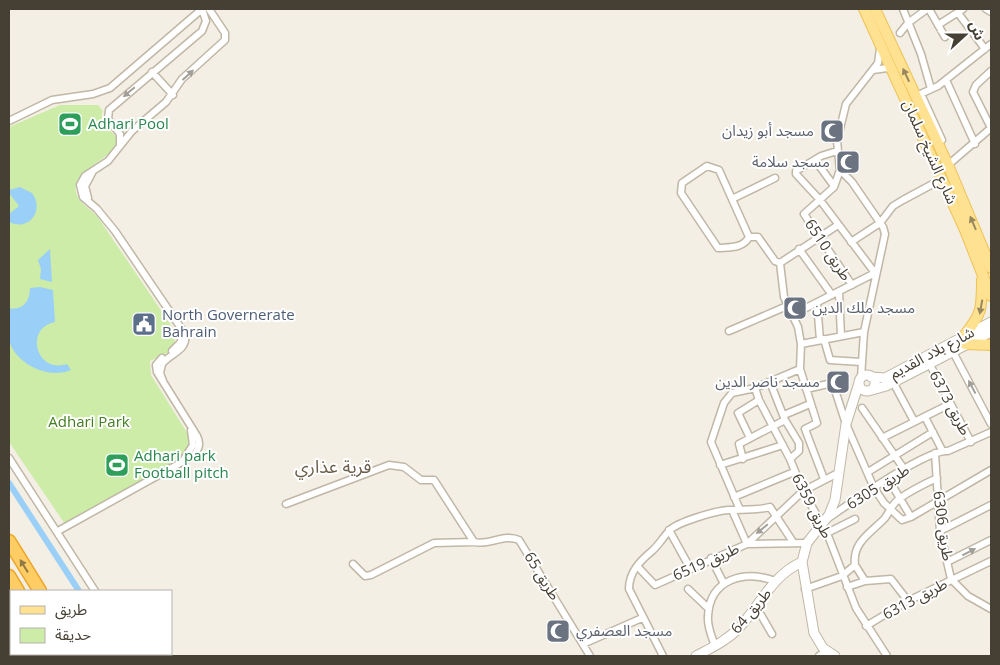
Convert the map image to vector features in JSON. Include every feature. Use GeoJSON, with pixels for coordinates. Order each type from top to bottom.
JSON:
{"type":"FeatureCollection","features":[{"type":"Feature","properties":{"kind":"highway"},"geometry":{"type":"LineString","coordinates":[[9,541],[39,590]]}},
{"type":"Feature","properties":{"kind":"highway"},"geometry":{"type":"LineString","coordinates":[[9,576],[17,590]]}},
{"type":"Feature","properties":{"kind":"main road","name":"شارع الشيخ سلمان"},"geometry":{"type":"LineString","coordinates":[[864,9],[986,270],[991,296]]}},
{"type":"Feature","properties":{"kind":"main road","name":"شارع الشيخ سلمان"},"geometry":{"type":"LineString","coordinates":[[875,9],[919,95],[989,261],[986,270]]}},
{"type":"Feature","properties":{"kind":"main road"},"geometry":{"type":"LineString","coordinates":[[879,9],[881,22]]}},
{"type":"Feature","properties":{"kind":"main road"},"geometry":{"type":"LineString","coordinates":[[986,270],[979,318],[964,341],[991,345]]}},
{"type":"Feature","properties":{"kind":"street"},"geometry":{"type":"LineString","coordinates":[[9,121],[52,100],[93,94],[110,88],[202,9],[206,21],[202,30],[109,110],[108,119],[119,132],[125,134],[132,131]]}},
{"type":"Feature","properties":{"kind":"street"},"geometry":{"type":"LineString","coordinates":[[58,531],[193,456],[199,447],[197,436],[163,382],[161,367],[170,354],[185,343],[185,334],[115,231],[91,204],[85,189],[92,172],[106,164],[120,149],[132,131],[173,95],[182,80],[225,40],[225,33],[209,9]]}},
{"type":"Feature","properties":{"kind":"street"},"geometry":{"type":"LineString","coordinates":[[902,9],[921,54],[931,89]]}},
{"type":"Feature","properties":{"kind":"street"},"geometry":{"type":"LineString","coordinates":[[900,33],[908,23],[928,9],[945,37]]}},
{"type":"Feature","properties":{"kind":"street"},"geometry":{"type":"LineString","coordinates":[[987,9],[991,12]]}},
{"type":"Feature","properties":{"kind":"street"},"geometry":{"type":"LineString","coordinates":[[938,25],[961,11],[985,49]]}},
{"type":"Feature","properties":{"kind":"street"},"geometry":{"type":"LineString","coordinates":[[875,273],[820,200],[834,186],[840,170],[836,151],[840,123],[846,104],[873,70],[880,58],[881,43]]}},
{"type":"Feature","properties":{"kind":"street"},"geometry":{"type":"LineString","coordinates":[[919,95],[946,80],[991,44]]}},
{"type":"Feature","properties":{"kind":"street"},"geometry":{"type":"LineString","coordinates":[[873,70],[887,68],[894,73]]}},
{"type":"Feature","properties":{"kind":"street"},"geometry":{"type":"LineString","coordinates":[[948,165],[975,144],[991,128],[973,92],[974,87],[991,71]]}},
{"type":"Feature","properties":{"kind":"street"},"geometry":{"type":"LineString","coordinates":[[152,72],[173,95]]}},
{"type":"Feature","properties":{"kind":"street"},"geometry":{"type":"LineString","coordinates":[[946,80],[975,144]]}},
{"type":"Feature","properties":{"kind":"street"},"geometry":{"type":"LineString","coordinates":[[119,132],[120,149]]}},
{"type":"Feature","properties":{"kind":"street","name":"طريق 6510"},"geometry":{"type":"LineString","coordinates":[[836,151],[815,160],[796,172],[820,200],[804,214],[852,285]]}},
{"type":"Feature","properties":{"kind":"street"},"geometry":{"type":"LineString","coordinates":[[815,160],[834,186]]}},
{"type":"Feature","properties":{"kind":"street"},"geometry":{"type":"LineString","coordinates":[[707,166],[719,170],[749,237],[747,241],[737,247],[718,248],[681,193],[681,187],[685,180],[707,166]]}},
{"type":"Feature","properties":{"kind":"street"},"geometry":{"type":"LineString","coordinates":[[840,170],[852,182],[882,225],[885,239],[875,273],[864,332],[861,362],[865,378],[861,388],[869,390]]}},
{"type":"Feature","properties":{"kind":"street"},"geometry":{"type":"LineString","coordinates":[[732,200],[775,178]]}},
{"type":"Feature","properties":{"kind":"street"},"geometry":{"type":"LineString","coordinates":[[851,242],[882,225],[893,206],[942,179]]}},
{"type":"Feature","properties":{"kind":"street"},"geometry":{"type":"LineString","coordinates":[[780,263],[838,225]]}},
{"type":"Feature","properties":{"kind":"street"},"geometry":{"type":"LineString","coordinates":[[749,237],[758,237],[775,261],[780,263]]}},
{"type":"Feature","properties":{"kind":"street","name":"طريق 6510"},"geometry":{"type":"LineString","coordinates":[[799,249],[832,295]]}},
{"type":"Feature","properties":{"kind":"street"},"geometry":{"type":"LineString","coordinates":[[780,263],[784,298],[792,315],[801,344],[800,369],[817,423],[805,428],[824,479]]}},
{"type":"Feature","properties":{"kind":"street","name":"طريق 6510"},"geometry":{"type":"LineString","coordinates":[[792,315],[875,273]]}},
{"type":"Feature","properties":{"kind":"street"},"geometry":{"type":"LineString","coordinates":[[839,292],[841,336]]}},
{"type":"Feature","properties":{"kind":"street"},"geometry":{"type":"LineString","coordinates":[[817,303],[822,340],[829,358],[832,361],[861,362]]}},
{"type":"Feature","properties":{"kind":"street"},"geometry":{"type":"LineString","coordinates":[[729,330],[787,306]]}},
{"type":"Feature","properties":{"kind":"street","name":"شارع بلاد القديم"},"geometry":{"type":"LineString","coordinates":[[869,390],[893,382],[952,350],[991,322]]}},
{"type":"Feature","properties":{"kind":"street"},"geometry":{"type":"LineString","coordinates":[[801,344],[864,332]]}},
{"type":"Feature","properties":{"kind":"street","name":"شارع بلاد القديم"},"geometry":{"type":"LineString","coordinates":[[865,378],[885,378],[964,341],[991,332]]}},
{"type":"Feature","properties":{"kind":"street"},"geometry":{"type":"LineString","coordinates":[[952,350],[991,424]]}},
{"type":"Feature","properties":{"kind":"street","name":"طريق 6373"},"geometry":{"type":"LineString","coordinates":[[928,363],[971,442]]}},
{"type":"Feature","properties":{"kind":"street"},"geometry":{"type":"LineString","coordinates":[[740,510],[711,442],[724,403],[732,393],[755,388],[800,369]]}},
{"type":"Feature","properties":{"kind":"street"},"geometry":{"type":"LineString","coordinates":[[846,424],[855,404],[875,383],[865,378]]}},
{"type":"Feature","properties":{"kind":"street"},"geometry":{"type":"LineString","coordinates":[[835,656],[823,654],[814,633],[805,589],[802,562],[806,543],[829,515],[836,500],[838,473],[846,424],[865,378]]}},
{"type":"Feature","properties":{"kind":"street"},"geometry":{"type":"LineString","coordinates":[[770,382],[785,418],[799,443],[799,451],[790,459]]}},
{"type":"Feature","properties":{"kind":"street"},"geometry":{"type":"LineString","coordinates":[[893,382],[914,421]]}},
{"type":"Feature","properties":{"kind":"street"},"geometry":{"type":"LineString","coordinates":[[806,388],[828,384],[834,387],[860,461],[868,472],[874,488],[889,508],[902,520],[911,517],[991,470]]}},
{"type":"Feature","properties":{"kind":"street","name":"طريق 6359"},"geometry":{"type":"LineString","coordinates":[[755,388],[759,400],[790,459],[803,491],[822,522],[842,576],[866,626],[887,656]]}},
{"type":"Feature","properties":{"kind":"street"},"geometry":{"type":"LineString","coordinates":[[750,438],[738,412],[759,400]]}},
{"type":"Feature","properties":{"kind":"street"},"geometry":{"type":"LineString","coordinates":[[743,459],[739,444],[774,427],[785,418],[810,404]]}},
{"type":"Feature","properties":{"kind":"street"},"geometry":{"type":"LineString","coordinates":[[882,438],[950,404]]}},
{"type":"Feature","properties":{"kind":"street"},"geometry":{"type":"LineString","coordinates":[[862,408],[904,469]]}},
{"type":"Feature","properties":{"kind":"street"},"geometry":{"type":"LineString","coordinates":[[925,416],[942,450],[948,451],[991,432]]}},
{"type":"Feature","properties":{"kind":"street"},"geometry":{"type":"LineString","coordinates":[[868,472],[933,432]]}},
{"type":"Feature","properties":{"kind":"street"},"geometry":{"type":"LineString","coordinates":[[799,443],[808,440]]}},
{"type":"Feature","properties":{"kind":"street"},"geometry":{"type":"LineString","coordinates":[[720,465],[783,445]]}},
{"type":"Feature","properties":{"kind":"street","name":"طريق 6305"},"geometry":{"type":"LineString","coordinates":[[822,522],[904,469],[942,450]]}},
{"type":"Feature","properties":{"kind":"street","name":"طريق 6306"},"geometry":{"type":"LineString","coordinates":[[935,453],[940,531],[951,579],[968,596],[991,609]]}},
{"type":"Feature","properties":{"kind":"street"},"geometry":{"type":"LineString","coordinates":[[9,458],[94,590]]}},
{"type":"Feature","properties":{"kind":"street"},"geometry":{"type":"LineString","coordinates":[[286,504],[389,466],[404,468],[421,480],[434,480],[441,488],[474,542],[434,543],[371,575],[365,576],[353,564]]}},
{"type":"Feature","properties":{"kind":"street"},"geometry":{"type":"LineString","coordinates":[[734,497],[794,472]]}},
{"type":"Feature","properties":{"kind":"street","name":"طريق 6519"},"geometry":{"type":"LineString","coordinates":[[637,566],[655,584],[711,558],[747,544],[803,491],[838,473]]}},
{"type":"Feature","properties":{"kind":"street"},"geometry":{"type":"LineString","coordinates":[[865,581],[856,565],[854,552],[865,536],[886,516],[889,508],[900,498],[937,478]]}},
{"type":"Feature","properties":{"kind":"street"},"geometry":{"type":"LineString","coordinates":[[889,480],[911,517]]}},
{"type":"Feature","properties":{"kind":"street"},"geometry":{"type":"LineString","coordinates":[[940,531],[991,505]]}},
{"type":"Feature","properties":{"kind":"street"},"geometry":{"type":"LineString","coordinates":[[663,656],[642,618],[629,589],[631,574],[666,537],[669,530],[677,525],[732,510],[770,507],[778,516],[793,542]]}},
{"type":"Feature","properties":{"kind":"street"},"geometry":{"type":"LineString","coordinates":[[732,510],[747,544],[806,543]]}},
{"type":"Feature","properties":{"kind":"street"},"geometry":{"type":"LineString","coordinates":[[827,533],[855,519]]}},
{"type":"Feature","properties":{"kind":"street"},"geometry":{"type":"LineString","coordinates":[[669,530],[690,568]]}},
{"type":"Feature","properties":{"kind":"street","name":"طريق 65"},"geometry":{"type":"LineString","coordinates":[[474,542],[481,544],[504,538],[519,540],[590,656]]}},
{"type":"Feature","properties":{"kind":"street"},"geometry":{"type":"LineString","coordinates":[[947,562],[991,540]]}},
{"type":"Feature","properties":{"kind":"street"},"geometry":{"type":"LineString","coordinates":[[711,558],[724,584]]}},
{"type":"Feature","properties":{"kind":"street","name":"طريق 6313"},"geometry":{"type":"LineString","coordinates":[[866,626],[908,600],[991,561]]}},
{"type":"Feature","properties":{"kind":"street","name":"طريق 64"},"geometry":{"type":"LineString","coordinates":[[696,656],[728,638],[752,613],[775,581],[802,562]]}},
{"type":"Feature","properties":{"kind":"street"},"geometry":{"type":"LineString","coordinates":[[805,589],[842,576],[856,565]]}},
{"type":"Feature","properties":{"kind":"street"},"geometry":{"type":"LineString","coordinates":[[715,646],[708,624],[709,609],[717,591],[724,584],[738,577],[753,575],[775,581]]}},
{"type":"Feature","properties":{"kind":"street"},"geometry":{"type":"LineString","coordinates":[[847,587],[865,581],[893,580],[908,600]]}},
{"type":"Feature","properties":{"kind":"street"},"geometry":{"type":"LineString","coordinates":[[688,589],[709,609]]}},
{"type":"Feature","properties":{"kind":"street"},"geometry":{"type":"LineString","coordinates":[[752,613],[761,615],[772,634]]}},
{"type":"Feature","properties":{"kind":"street"},"geometry":{"type":"LineString","coordinates":[[583,644],[642,618]]}},
{"type":"Feature","properties":{"kind":"green space","name":"Adhari Park"},"geometry":{"type":"Polygon","coordinates":[[[60,105],[98,105],[103,111],[103,123],[117,138],[114,147],[108,154],[82,175],[76,183],[76,192],[82,203],[97,216],[177,334],[171,351],[150,361],[151,375],[191,439],[185,456],[69,525],[65,524],[9,442],[9,127],[60,105]]]}},
{"type":"Feature","properties":{"kind":"water"},"geometry":{"type":"Polygon","coordinates":[[[20,187],[32,193],[37,206],[33,218],[23,224],[16,224],[9,222],[9,214],[19,206],[9,193],[9,190],[20,187]]]}},
{"type":"Feature","properties":{"kind":"water"},"geometry":{"type":"Polygon","coordinates":[[[50,249],[52,282],[40,279],[41,269],[38,260],[50,249]]]}},
{"type":"Feature","properties":{"kind":"water"},"geometry":{"type":"Polygon","coordinates":[[[40,287],[53,290],[55,322],[45,326],[39,332],[38,349],[41,357],[48,362],[56,365],[67,364],[71,370],[62,373],[43,371],[25,363],[12,349],[9,340],[9,308],[18,308],[25,304],[29,297],[30,288],[40,287]]]}},
{"type":"Feature","properties":{"kind":"waterway"},"geometry":{"type":"LineString","coordinates":[[9,483],[78,590]]}},
{"type":"Feature","properties":{"kind":"place","name":"Adhari Pool"},"geometry":{"type":"Point","coordinates":[70,124]}},
{"type":"Feature","properties":{"kind":"place","name":"مسجد أبو زيدان"},"geometry":{"type":"Point","coordinates":[832,131]}},
{"type":"Feature","properties":{"kind":"place","name":"مسجد سلامة"},"geometry":{"type":"Point","coordinates":[848,162]}},
{"type":"Feature","properties":{"kind":"place","name":"مسجد ملك الدين"},"geometry":{"type":"Point","coordinates":[795,308]}},
{"type":"Feature","properties":{"kind":"place","name":"North Governerate Bahrain"},"geometry":{"type":"Point","coordinates":[144,324]}},
{"type":"Feature","properties":{"kind":"place","name":"مسجد ناصر الدين"},"geometry":{"type":"Point","coordinates":[838,382]}},
{"type":"Feature","properties":{"kind":"place","name":"Adhari park Football pitch"},"geometry":{"type":"Point","coordinates":[117,465]}},
{"type":"Feature","properties":{"kind":"place","name":"مسجد العصفري"},"geometry":{"type":"Point","coordinates":[558,631]}},
{"type":"Feature","properties":{"kind":"district","name":"قرية عذاري"},"geometry":{"type":"Point","coordinates":[333,467]}}]}
